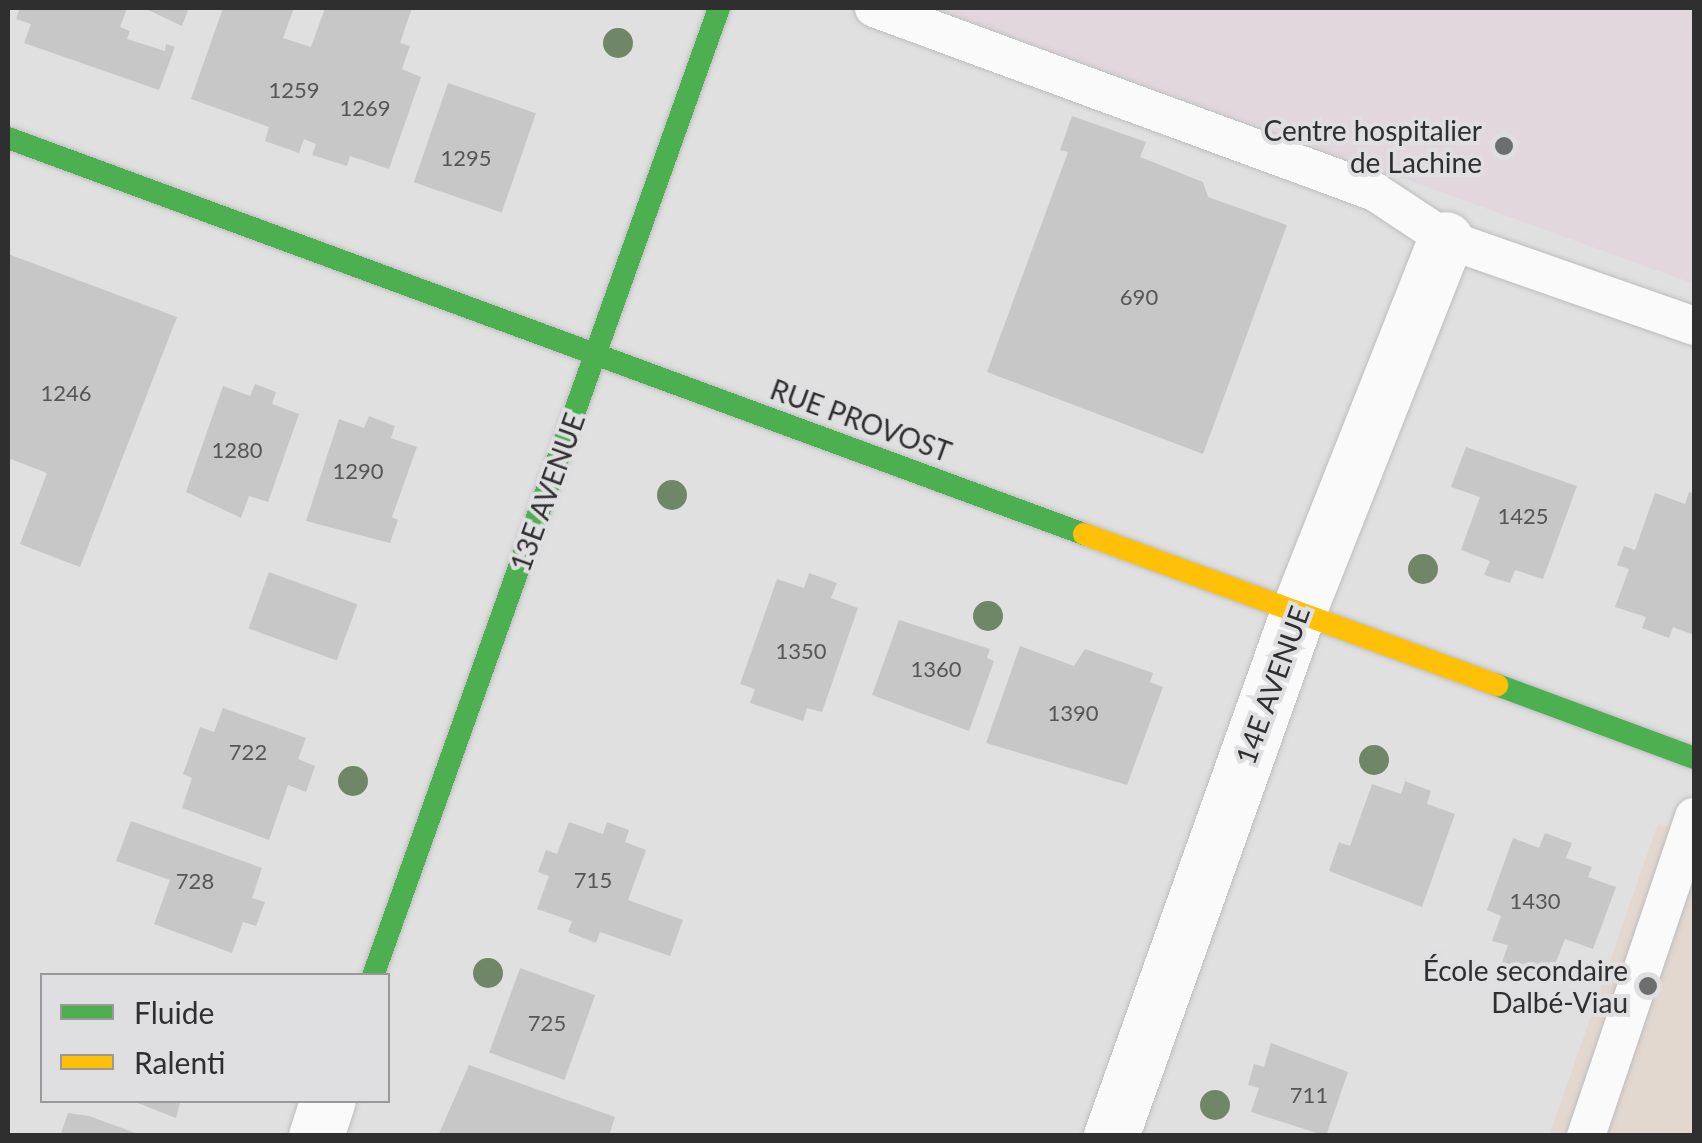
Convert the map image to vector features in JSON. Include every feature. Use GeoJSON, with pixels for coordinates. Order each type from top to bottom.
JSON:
{"type":"FeatureCollection","features":[{"type":"Feature","properties":{"kind":"street","name":"13E AVENUE"},"geometry":{"type":"LineString","coordinates":[[374,973],[719,8]]}},
{"type":"Feature","properties":{"kind":"street","name":"RUE PROVOST"},"geometry":{"type":"LineString","coordinates":[[8,138],[1694,758]]}},
{"type":"Feature","properties":{"kind":"street","name":"14E AVENUE"},"geometry":{"type":"LineString","coordinates":[[1111,1136],[1298,612],[1446,239]]}},
{"type":"Feature","properties":{"kind":"street"},"geometry":{"type":"LineString","coordinates":[[316,1136],[327,1103]]}},
{"type":"Feature","properties":{"kind":"lane"},"geometry":{"type":"LineString","coordinates":[[874,8],[1375,192],[1446,239],[1694,326]]}},
{"type":"Feature","properties":{"kind":"lane"},"geometry":{"type":"LineString","coordinates":[[1586,1136],[1694,817]]}},
{"type":"Feature","properties":{"kind":"shaded area","name":"Centre hospitalier de Lachine"},"geometry":{"type":"Polygon","coordinates":[[[934,8],[1694,8],[1694,284],[934,8]]]}},
{"type":"Feature","properties":{"kind":"shaded area","name":"École secondaire Dalbé-Viau"},"geometry":{"type":"Polygon","coordinates":[[[1658,823],[1694,836],[1694,1135],[1549,1136],[1658,823]]]}},
{"type":"Feature","properties":{"kind":"building"},"geometry":{"type":"Polygon","coordinates":[[[20,8],[127,8],[120,27],[130,31],[127,39],[165,51],[166,44],[175,47],[159,90],[24,43],[31,24],[16,19],[20,8]]]}},
{"type":"Feature","properties":{"kind":"building"},"geometry":{"type":"Polygon","coordinates":[[[144,8],[189,8],[182,26],[144,8]]]}},
{"type":"Feature","properties":{"kind":"building"},"geometry":{"type":"Polygon","coordinates":[[[223,8],[294,8],[283,38],[311,47],[325,8],[412,8],[400,43],[410,46],[402,69],[421,77],[389,169],[350,156],[347,166],[312,155],[316,144],[304,139],[299,153],[265,141],[269,127],[191,99],[223,8]]]}},
{"type":"Feature","properties":{"kind":"building"},"geometry":{"type":"Polygon","coordinates":[[[448,83],[536,113],[502,213],[414,182],[448,83]]]}},
{"type":"Feature","properties":{"kind":"building"},"geometry":{"type":"Polygon","coordinates":[[[1072,116],[1146,142],[1140,157],[1203,182],[1208,197],[1287,225],[1203,454],[987,372],[1068,152],[1060,150],[1072,116]]]}},
{"type":"Feature","properties":{"kind":"building"},"geometry":{"type":"Polygon","coordinates":[[[8,254],[177,317],[80,567],[20,544],[47,473],[8,458],[8,254]]]}},
{"type":"Feature","properties":{"kind":"building"},"geometry":{"type":"Polygon","coordinates":[[[255,384],[276,392],[272,404],[299,414],[268,502],[249,496],[241,518],[186,492],[223,386],[250,396],[255,384]]]}},
{"type":"Feature","properties":{"kind":"building"},"geometry":{"type":"Polygon","coordinates":[[[369,416],[395,426],[391,438],[417,447],[392,517],[398,520],[390,543],[306,521],[339,419],[364,428],[369,416]]]}},
{"type":"Feature","properties":{"kind":"building"},"geometry":{"type":"Polygon","coordinates":[[[1466,447],[1577,486],[1543,579],[1515,570],[1510,583],[1484,575],[1490,561],[1461,550],[1480,497],[1451,487],[1466,447]]]}},
{"type":"Feature","properties":{"kind":"building"},"geometry":{"type":"Polygon","coordinates":[[[1689,492],[1694,494],[1694,635],[1673,627],[1669,638],[1642,628],[1646,617],[1615,607],[1629,569],[1617,565],[1624,546],[1635,550],[1655,493],[1685,504],[1689,492]]]}},
{"type":"Feature","properties":{"kind":"building"},"geometry":{"type":"Polygon","coordinates":[[[269,572],[357,604],[337,661],[248,628],[269,572]]]}},
{"type":"Feature","properties":{"kind":"building"},"geometry":{"type":"Polygon","coordinates":[[[809,573],[837,583],[831,598],[858,608],[822,712],[807,708],[803,721],[750,703],[755,689],[740,684],[777,579],[804,588],[809,573]]]}},
{"type":"Feature","properties":{"kind":"building"},"geometry":{"type":"Polygon","coordinates":[[[899,620],[990,649],[987,658],[994,661],[969,731],[872,695],[899,620]]]}},
{"type":"Feature","properties":{"kind":"building"},"geometry":{"type":"Polygon","coordinates":[[[1020,646],[1074,666],[1085,649],[1153,673],[1150,682],[1163,687],[1127,785],[986,743],[1020,646]]]}},
{"type":"Feature","properties":{"kind":"building"},"geometry":{"type":"Polygon","coordinates":[[[223,708],[306,738],[298,759],[315,766],[306,792],[288,785],[269,840],[182,808],[192,778],[183,774],[200,727],[214,732],[223,708]]]}},
{"type":"Feature","properties":{"kind":"building"},"geometry":{"type":"Polygon","coordinates":[[[1405,781],[1431,791],[1427,804],[1455,814],[1422,907],[1329,871],[1339,842],[1350,846],[1372,784],[1401,794],[1405,781]]]}},
{"type":"Feature","properties":{"kind":"building"},"geometry":{"type":"Polygon","coordinates":[[[131,821],[262,868],[252,898],[265,902],[256,926],[243,922],[232,953],[154,924],[170,880],[116,861],[131,821]]]}},
{"type":"Feature","properties":{"kind":"building"},"geometry":{"type":"Polygon","coordinates":[[[569,822],[603,834],[607,822],[629,830],[625,842],[646,850],[628,900],[683,920],[670,956],[600,932],[596,943],[568,932],[572,921],[537,909],[549,876],[538,872],[546,850],[557,854],[569,822]]]}},
{"type":"Feature","properties":{"kind":"building"},"geometry":{"type":"Polygon","coordinates":[[[1545,833],[1572,843],[1566,858],[1592,867],[1588,877],[1616,887],[1593,949],[1565,939],[1549,980],[1502,963],[1508,945],[1492,941],[1501,916],[1487,910],[1513,838],[1539,848],[1545,833]]]}},
{"type":"Feature","properties":{"kind":"building"},"geometry":{"type":"Polygon","coordinates":[[[520,968],[595,995],[564,1080],[489,1053],[520,968]]]}},
{"type":"Feature","properties":{"kind":"building"},"geometry":{"type":"Polygon","coordinates":[[[1271,1043],[1348,1072],[1326,1136],[1251,1112],[1259,1088],[1248,1085],[1254,1064],[1264,1067],[1271,1043]]]}},
{"type":"Feature","properties":{"kind":"building"},"geometry":{"type":"Polygon","coordinates":[[[469,1065],[615,1117],[609,1136],[438,1136],[469,1065]]]}},
{"type":"Feature","properties":{"kind":"building"},"geometry":{"type":"Polygon","coordinates":[[[138,1103],[180,1103],[176,1118],[138,1103]]]}},
{"type":"Feature","properties":{"kind":"building"},"geometry":{"type":"Polygon","coordinates":[[[68,1113],[89,1116],[144,1136],[60,1136],[68,1113]]]}},
{"type":"Feature","properties":{"kind":"traffic: fast"},"geometry":{"type":"LineString","coordinates":[[374,973],[719,8]]}},
{"type":"Feature","properties":{"kind":"traffic: fast"},"geometry":{"type":"LineString","coordinates":[[8,138],[1084,534]]}},
{"type":"Feature","properties":{"kind":"traffic: fast"},"geometry":{"type":"LineString","coordinates":[[1497,685],[1694,758]]}},
{"type":"Feature","properties":{"kind":"traffic: slow"},"geometry":{"type":"LineString","coordinates":[[1084,534],[1497,685]]}},
{"type":"Feature","properties":{"kind":"place","name":"Centre hospitalier de Lachine"},"geometry":{"type":"Point","coordinates":[1504,146]}},
{"type":"Feature","properties":{"kind":"place","name":"École secondaire Dalbé-Viau"},"geometry":{"type":"Point","coordinates":[1648,986]}}]}
